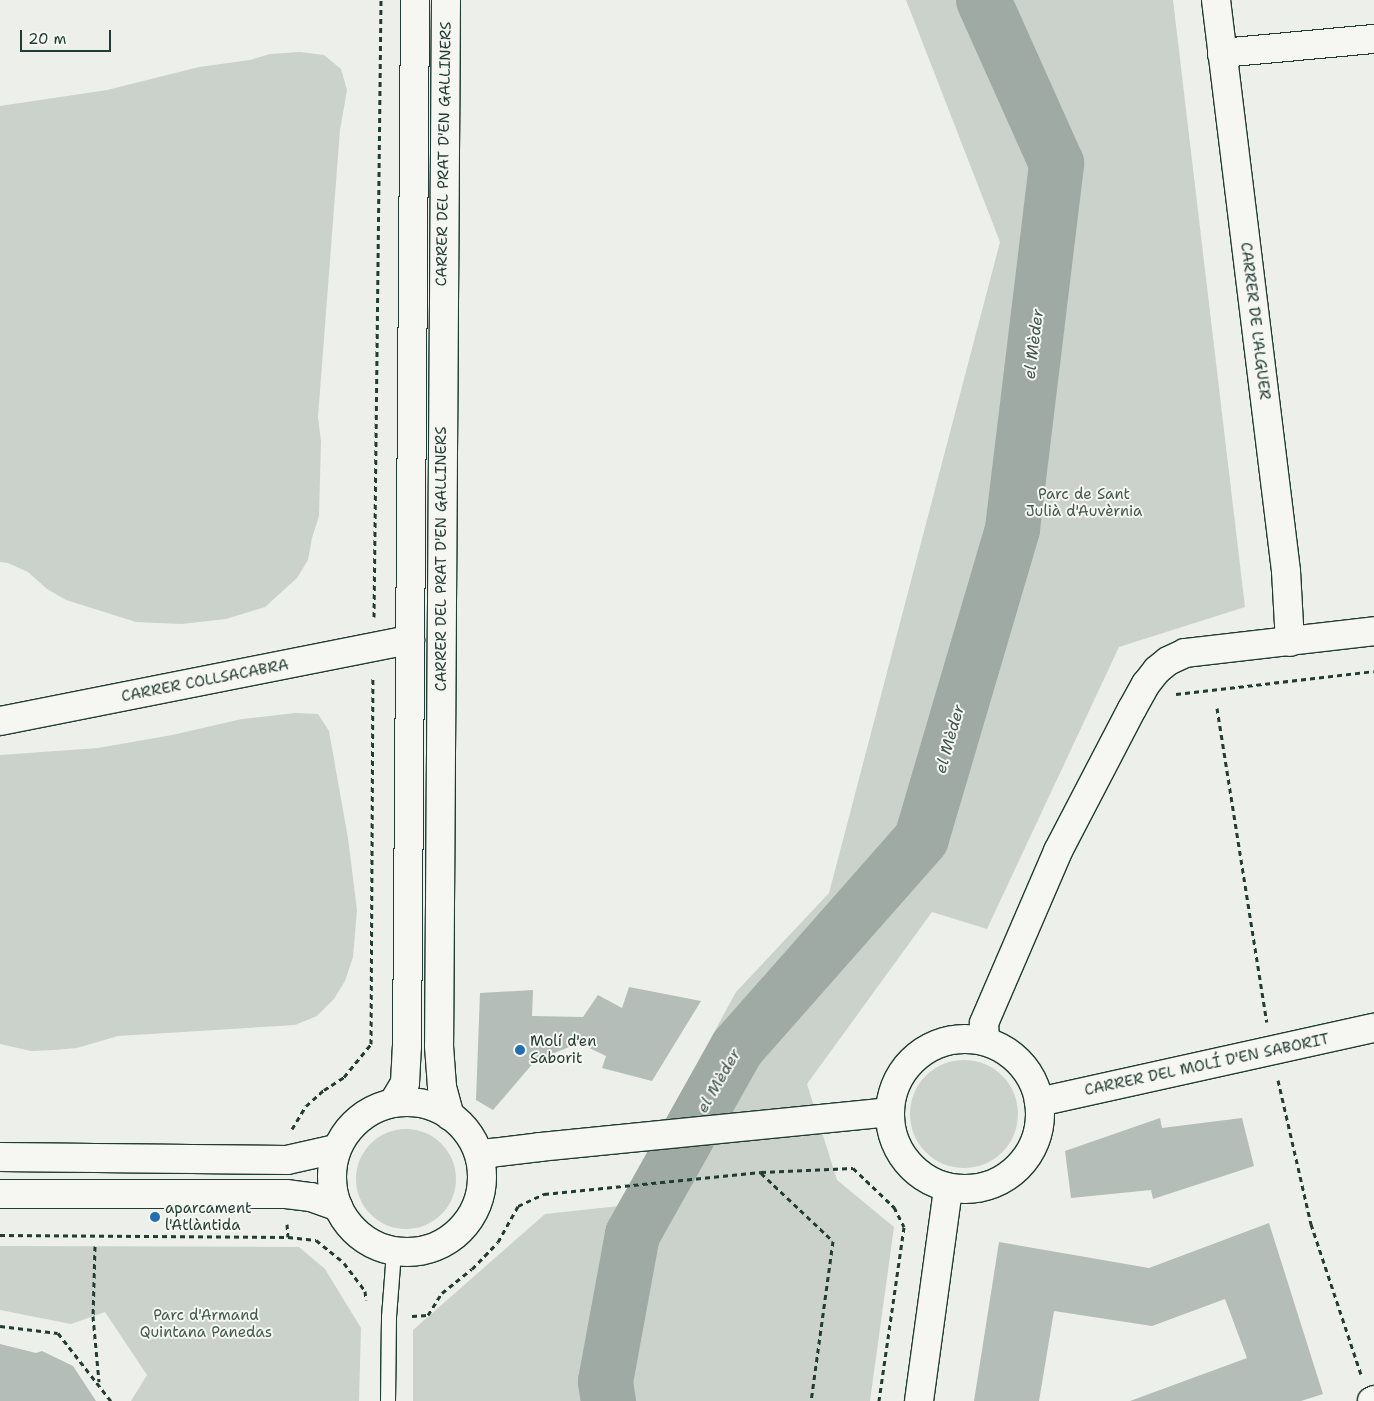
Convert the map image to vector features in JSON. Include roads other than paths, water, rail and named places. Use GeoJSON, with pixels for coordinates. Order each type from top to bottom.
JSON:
{"type":"FeatureCollection","features":[{"type":"Feature","properties":{"kind":"street","name":"CARRER DEL PRAT D'EN GALLINERS"},"geometry":{"type":"LineString","coordinates":[[393,1103],[405,1084],[407,1046],[414,0]]}},
{"type":"Feature","properties":{"kind":"street","name":"CARRER DEL PRAT D'EN GALLINERS"},"geometry":{"type":"LineString","coordinates":[[446,0],[439,1046],[442,1087],[450,1116]]}},
{"type":"Feature","properties":{"kind":"street","name":"CARRER DE L'ALGUER"},"geometry":{"type":"LineString","coordinates":[[1216,0],[1285,561],[1290,642]]}},
{"type":"Feature","properties":{"kind":"street"},"geometry":{"type":"LineString","coordinates":[[1222,53],[1374,39]]}},
{"type":"Feature","properties":{"kind":"street"},"geometry":{"type":"LineString","coordinates":[[985,1041],[984,1023],[1058,852],[1146,684],[1168,661],[1185,653],[1374,631]]}},
{"type":"Feature","properties":{"kind":"street","name":"CARRER COLLSACABRA"},"geometry":{"type":"LineString","coordinates":[[0,721],[410,640]]}},
{"type":"Feature","properties":{"kind":"street","name":"CARRER DEL MOLÍ D'EN SABORIT"},"geometry":{"type":"LineString","coordinates":[[1039,1102],[1374,1028]]}},
{"type":"Feature","properties":{"kind":"street"},"geometry":{"type":"LineString","coordinates":[[963,1038],[985,1041],[1005,1050],[1021,1064],[1033,1082],[1039,1102],[1040,1124],[1034,1145],[1022,1164],[1006,1178],[985,1187],[963,1190],[948,1188],[928,1180],[912,1168],[900,1151],[892,1132],[890,1112],[897,1082],[904,1069],[920,1053],[940,1043],[963,1038]]}},
{"type":"Feature","properties":{"kind":"street"},"geometry":{"type":"LineString","coordinates":[[411,1102],[427,1105],[450,1116],[469,1134],[480,1158],[482,1184],[475,1209],[461,1230],[440,1246],[415,1252],[394,1252],[368,1242],[350,1227],[338,1207],[332,1185],[332,1168],[336,1149],[356,1122],[377,1108],[393,1103],[411,1102]]}},
{"type":"Feature","properties":{"kind":"street"},"geometry":{"type":"LineString","coordinates":[[480,1158],[491,1153],[540,1147],[890,1112]]}},
{"type":"Feature","properties":{"kind":"street"},"geometry":{"type":"LineString","coordinates":[[0,1157],[287,1160],[336,1149]]}},
{"type":"Feature","properties":{"kind":"street"},"geometry":{"type":"LineString","coordinates":[[919,1401],[948,1188]]}},
{"type":"Feature","properties":{"kind":"street"},"geometry":{"type":"LineString","coordinates":[[0,1194],[286,1194],[310,1196],[338,1207]]}},
{"type":"Feature","properties":{"kind":"lane"},"geometry":{"type":"LineString","coordinates":[[388,1401],[389,1317],[394,1252]]}},
{"type":"Feature","properties":{"kind":"waterway","name":"el Mèder"},"geometry":{"type":"LineString","coordinates":[[608,1401],[605,1381],[632,1234],[737,1047],[921,838],[1012,528],[1056,163],[983,0]]}},
{"type":"Feature","properties":{"kind":"place","name":"Molí d'en Saborit"},"geometry":{"type":"Point","coordinates":[520,1050]}},
{"type":"Feature","properties":{"kind":"place","name":"aparcament l'Atlàntida"},"geometry":{"type":"Point","coordinates":[155,1217]}},
{"type":"Feature","properties":{"kind":"park label","name":"Parc de Sant Julià d'Auvèrnia"},"geometry":{"type":"Point","coordinates":[1084,502]}},
{"type":"Feature","properties":{"kind":"park label","name":"Parc d'Armand Quintana Panedas"},"geometry":{"type":"Point","coordinates":[206,1324]}}]}
